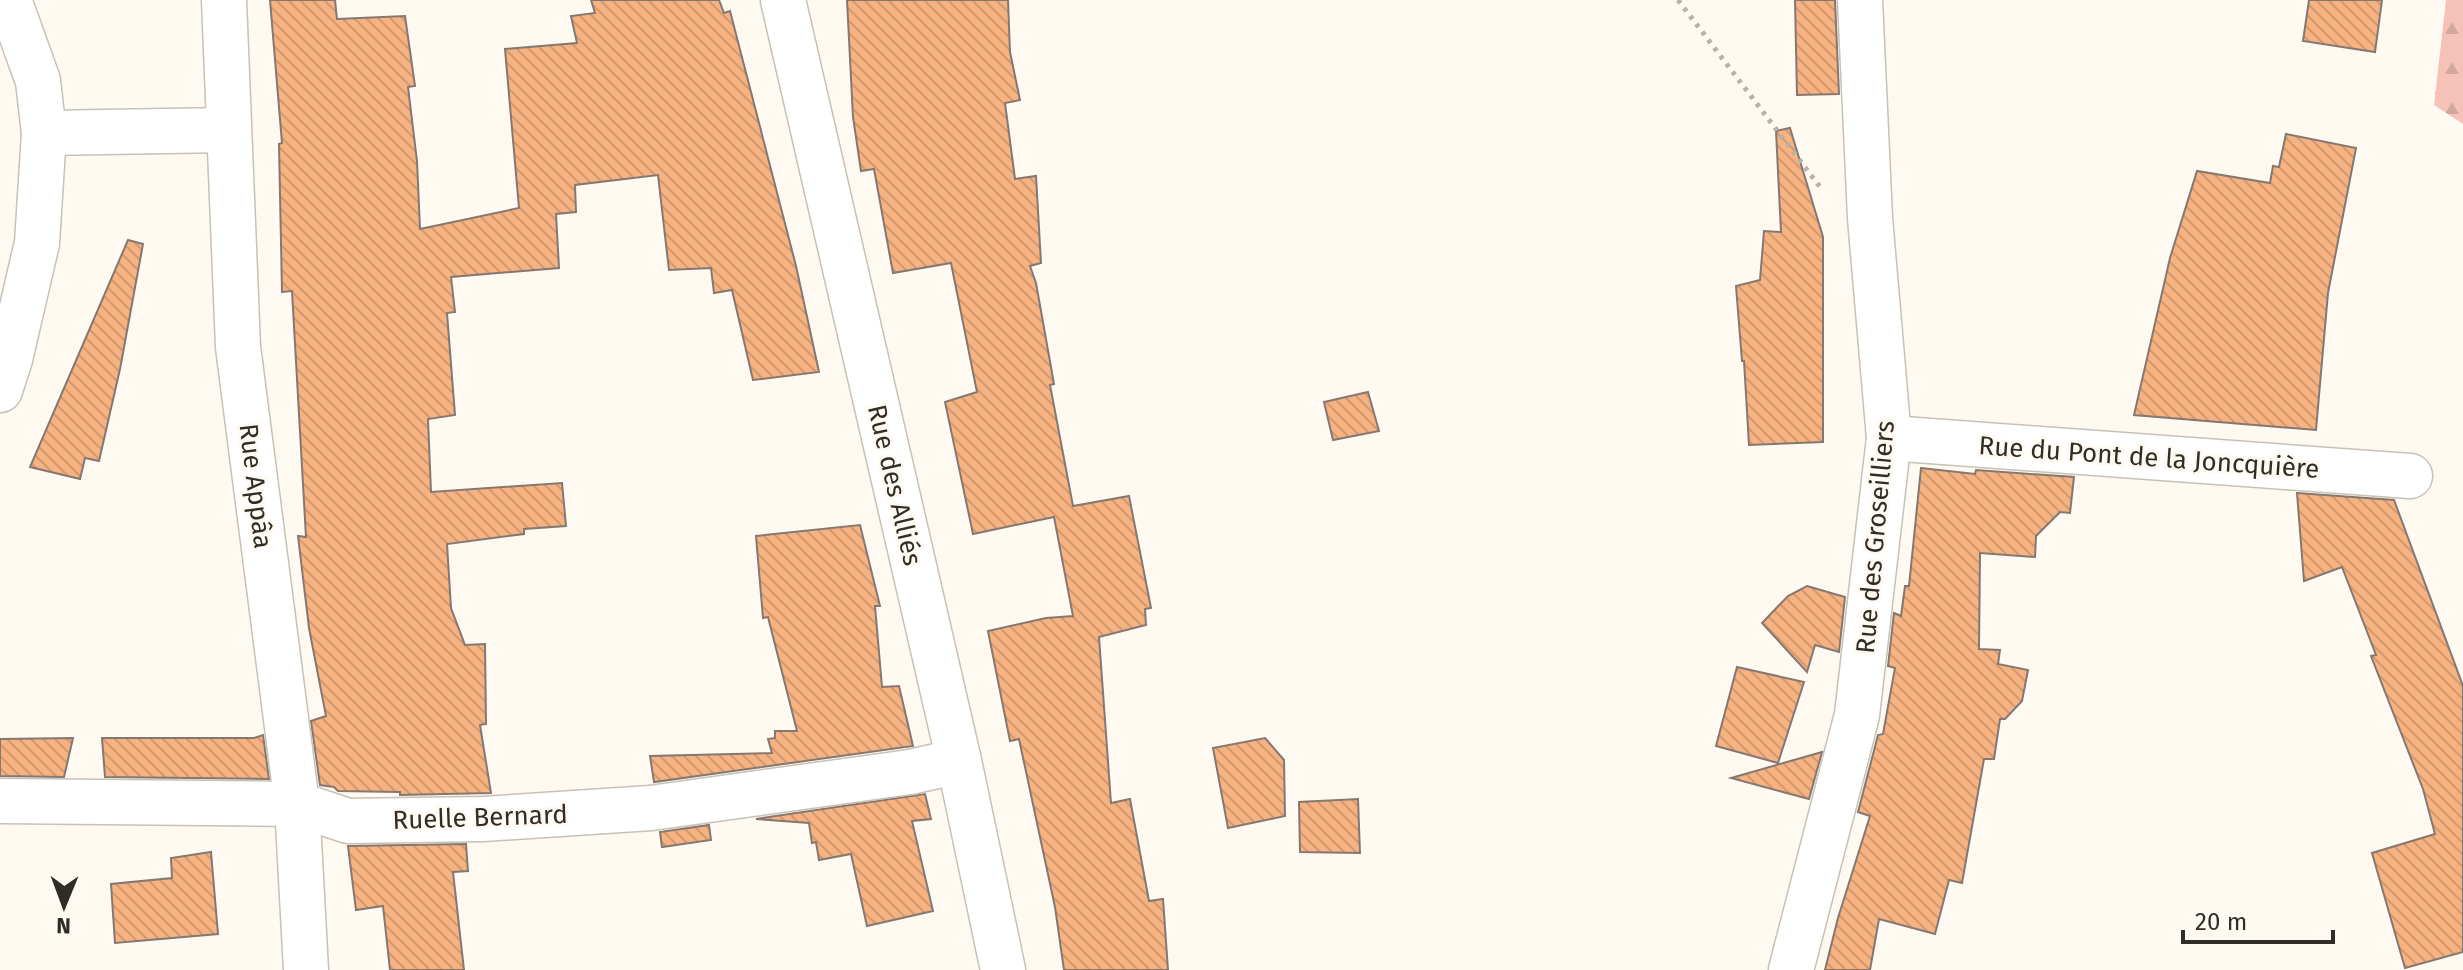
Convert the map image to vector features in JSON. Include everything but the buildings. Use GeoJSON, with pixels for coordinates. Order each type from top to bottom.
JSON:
{"type":"FeatureCollection","features":[{"type":"Feature","properties":{"kind":"street"},"geometry":{"type":"LineString","coordinates":[[0,390],[37,243],[44,133],[38,81],[9,0]]}},
{"type":"Feature","properties":{"kind":"street","name":"Rue Appâa"},"geometry":{"type":"LineString","coordinates":[[224,0],[238,347],[297,804],[306,970]]}},
{"type":"Feature","properties":{"kind":"street","name":"Rue des Alliés"},"geometry":{"type":"LineString","coordinates":[[783,0],[959,761],[1003,970]]}},
{"type":"Feature","properties":{"kind":"street","name":"Rue des Groseilliers"},"geometry":{"type":"LineString","coordinates":[[1791,970],[1857,715],[1889,438],[1870,218],[1860,0]]}},
{"type":"Feature","properties":{"kind":"street"},"geometry":{"type":"LineString","coordinates":[[44,133],[228,130]]}},
{"type":"Feature","properties":{"kind":"street","name":"Rue du Pont de la Joncquière"},"geometry":{"type":"LineString","coordinates":[[1889,438],[2410,476]]}},
{"type":"Feature","properties":{"kind":"street","name":"Ruelle Bernard"},"geometry":{"type":"LineString","coordinates":[[0,801],[297,804],[348,821],[483,819],[651,808],[910,772],[959,761]]}},
{"type":"Feature","properties":{"kind":"path"},"geometry":{"type":"LineString","coordinates":[[1678,0],[1817,185]]}},
{"type":"Feature","properties":{"kind":"green space"},"geometry":{"type":"Polygon","coordinates":[[[2446,0],[2463,0],[2463,124],[2434,105],[2446,0]]]}}]}
